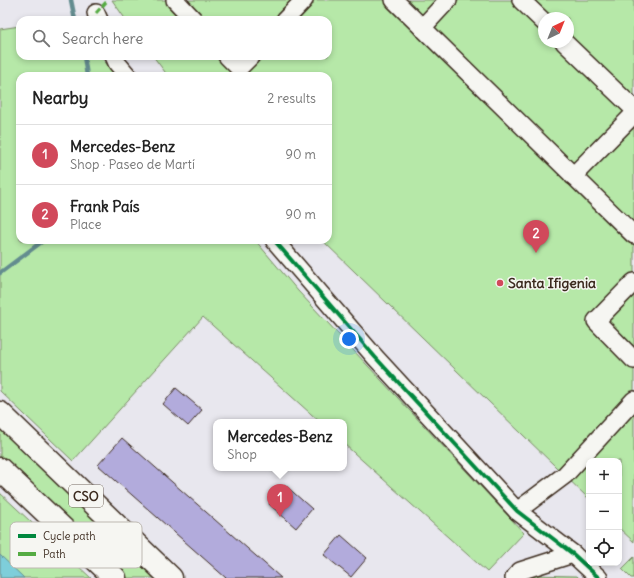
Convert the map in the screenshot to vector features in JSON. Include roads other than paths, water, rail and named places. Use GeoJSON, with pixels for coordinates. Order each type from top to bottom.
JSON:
{"type":"FeatureCollection","features":[{"type":"Feature","properties":{"kind":"main road","name":"CSO"},"geometry":{"type":"LineString","coordinates":[[0,413],[113,522]]}},
{"type":"Feature","properties":{"kind":"main road","name":"CSO"},"geometry":{"type":"LineString","coordinates":[[0,469],[56,522]]}},
{"type":"Feature","properties":{"kind":"main road","name":"CSO"},"geometry":{"type":"LineString","coordinates":[[142,550],[171,578]]}},
{"type":"Feature","properties":{"kind":"main road","name":"CSO"},"geometry":{"type":"LineString","coordinates":[[104,568],[115,578]]}},
{"type":"Feature","properties":{"kind":"street"},"geometry":{"type":"LineString","coordinates":[[175,0],[190,16]]}},
{"type":"Feature","properties":{"kind":"street"},"geometry":{"type":"LineString","coordinates":[[289,16],[304,0]]}},
{"type":"Feature","properties":{"kind":"street"},"geometry":{"type":"LineString","coordinates":[[394,0],[634,235]]}},
{"type":"Feature","properties":{"kind":"street"},"geometry":{"type":"LineString","coordinates":[[422,28],[448,0]]}},
{"type":"Feature","properties":{"kind":"street"},"geometry":{"type":"LineString","coordinates":[[521,0],[538,16]]}},
{"type":"Feature","properties":{"kind":"street"},"geometry":{"type":"LineString","coordinates":[[570,48],[634,109]]}},
{"type":"Feature","properties":{"kind":"street"},"geometry":{"type":"LineString","coordinates":[[116,60],[125,72]]}},
{"type":"Feature","properties":{"kind":"street"},"geometry":{"type":"LineString","coordinates":[[231,60],[239,68],[247,60]]}},
{"type":"Feature","properties":{"kind":"street"},"geometry":{"type":"LineString","coordinates":[[573,176],[634,114]]}},
{"type":"Feature","properties":{"kind":"street"},"geometry":{"type":"LineString","coordinates":[[277,244],[375,357],[517,510],[573,554],[599,578]]}},
{"type":"Feature","properties":{"kind":"street"},"geometry":{"type":"LineString","coordinates":[[634,282],[596,321],[634,360]]}},
{"type":"Feature","properties":{"kind":"street"},"geometry":{"type":"LineString","coordinates":[[517,510],[565,476],[634,400]]}},
{"type":"Feature","properties":{"kind":"street"},"geometry":{"type":"LineString","coordinates":[[514,578],[520,571],[573,554]]}},
{"type":"Feature","properties":{"kind":"water"},"geometry":{"type":"Polygon","coordinates":[[[0,555],[10,565],[10,568],[14,568],[24,578],[0,578],[0,555]]]}},
{"type":"Feature","properties":{"kind":"waterway"},"geometry":{"type":"LineString","coordinates":[[71,0],[74,16]]}},
{"type":"Feature","properties":{"kind":"waterway"},"geometry":{"type":"LineString","coordinates":[[85,60],[86,72]]}},
{"type":"Feature","properties":{"kind":"waterway"},"geometry":{"type":"LineString","coordinates":[[0,273],[39,244]]}},
{"type":"Feature","properties":{"kind":"place","name":"Frank País"},"geometry":{"type":"Point","coordinates":[536,253]}},
{"type":"Feature","properties":{"kind":"place","name":"Santa Ifigenia"},"geometry":{"type":"Point","coordinates":[500,283]}},
{"type":"Feature","properties":{"kind":"place","name":"Mercedes-Benz"},"geometry":{"type":"Point","coordinates":[280,517]}}]}
